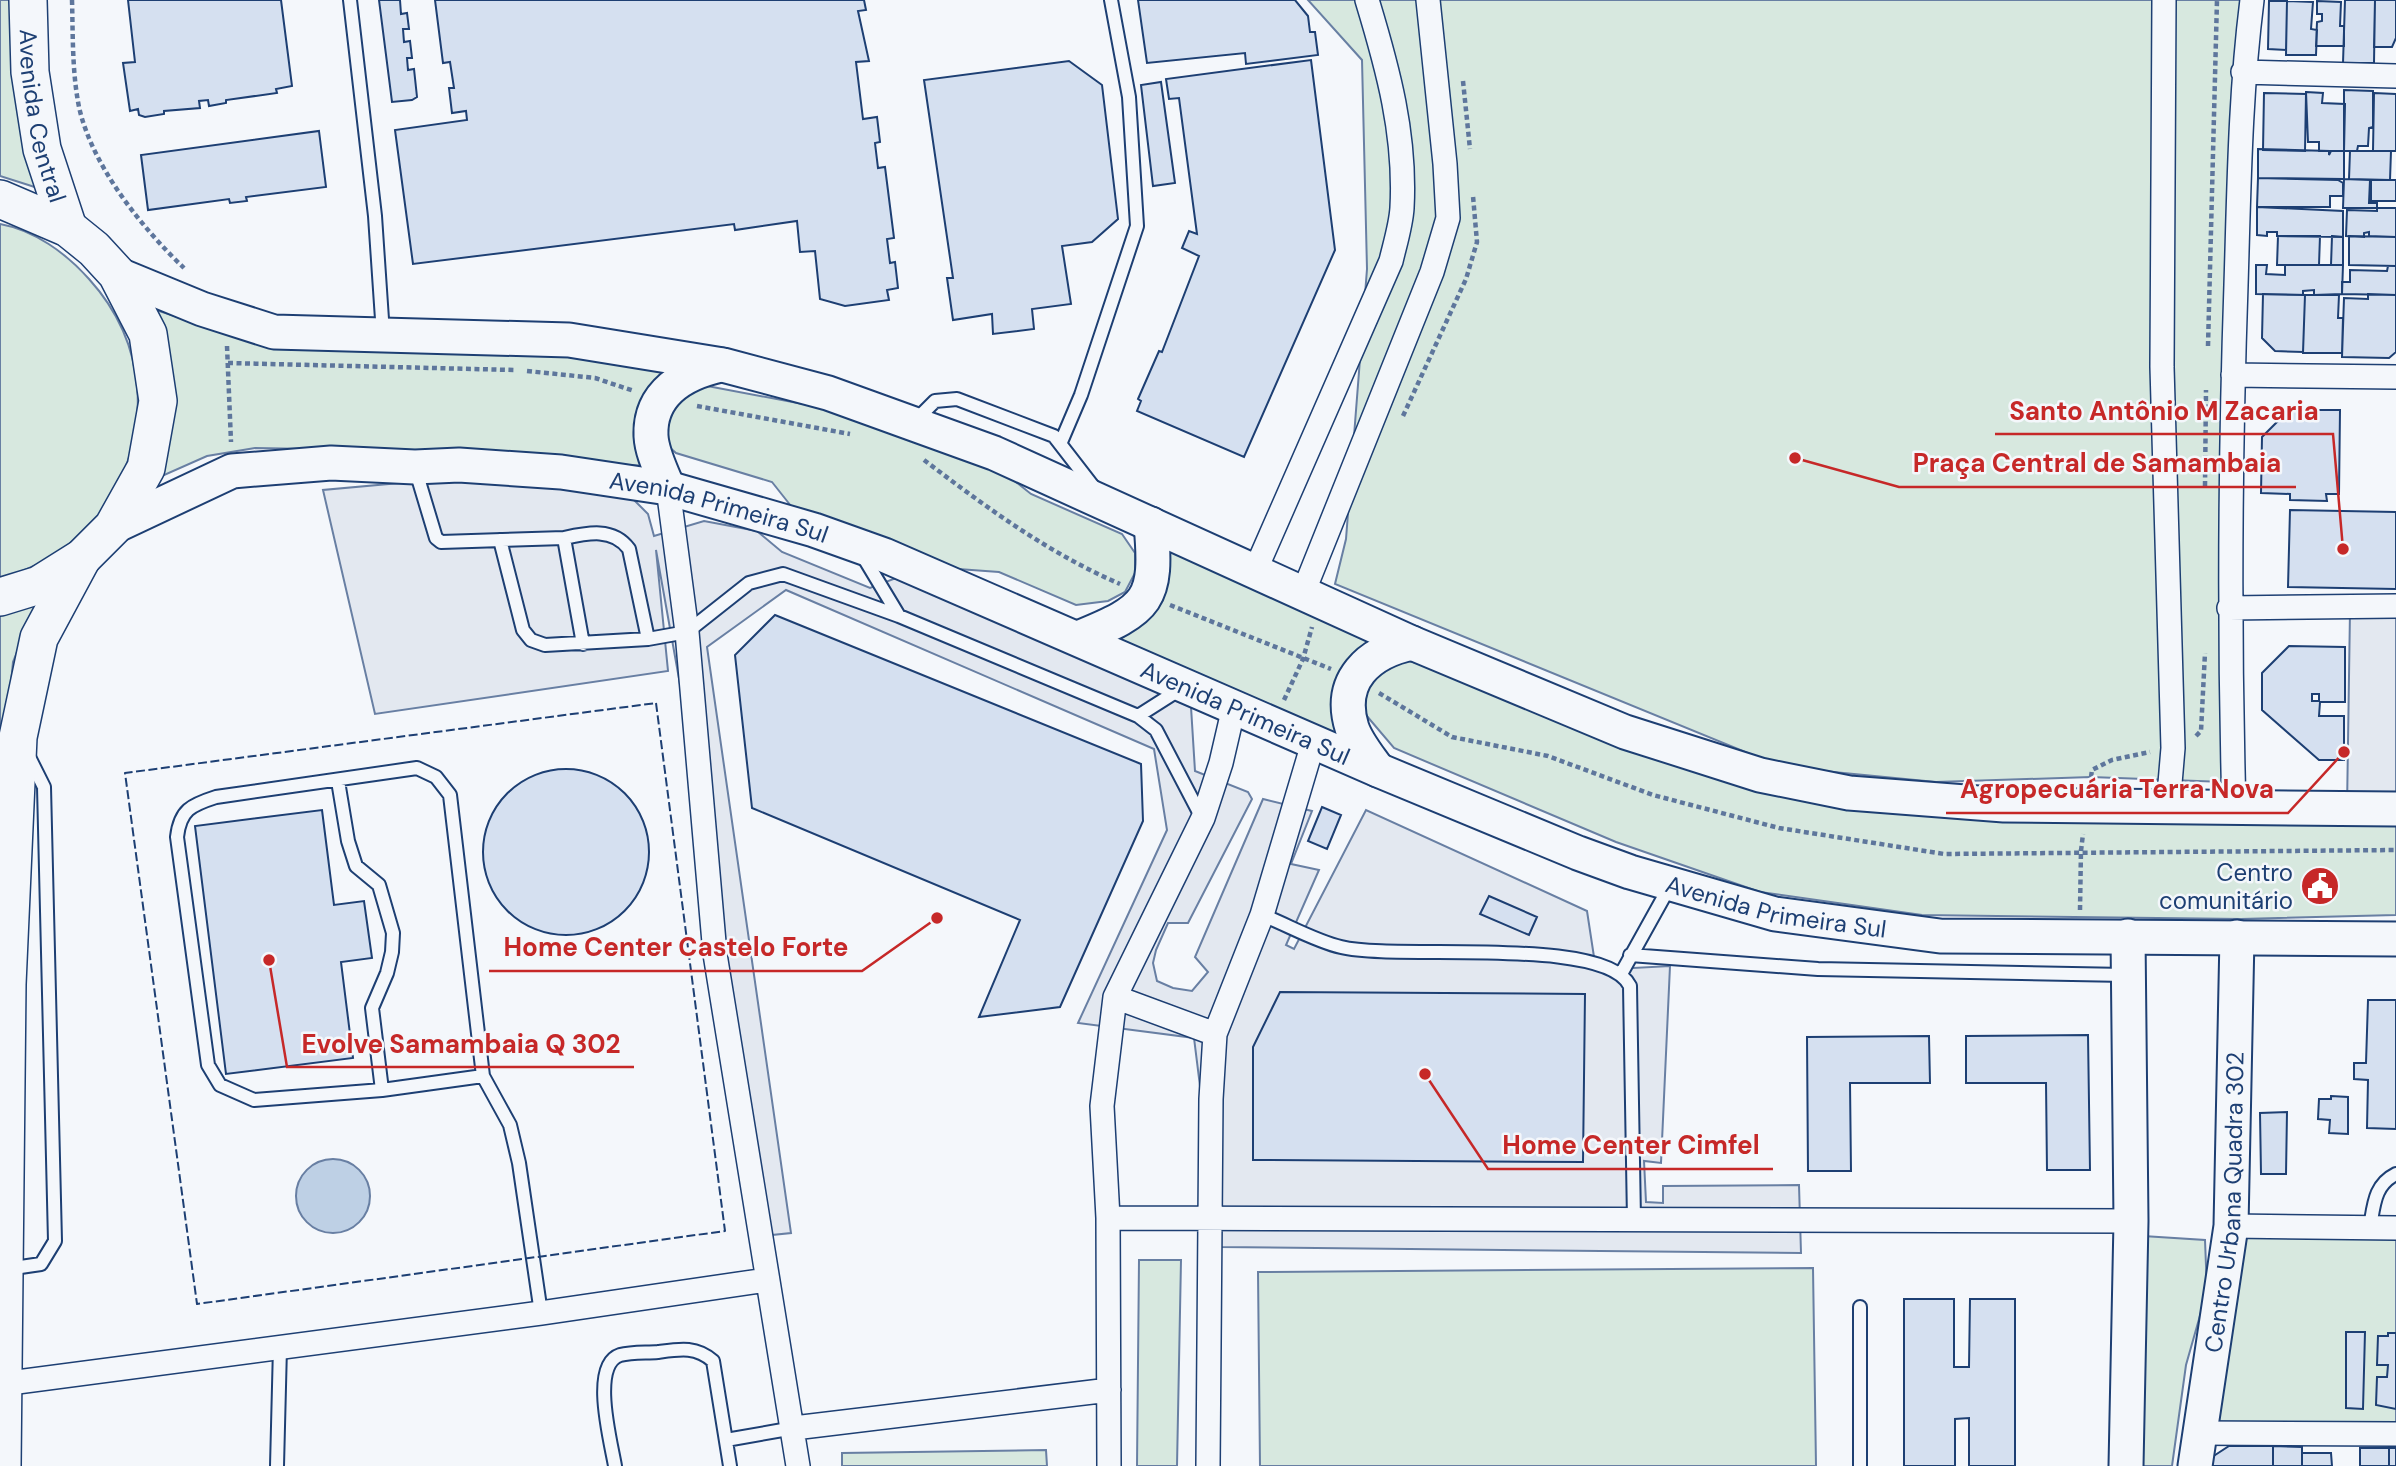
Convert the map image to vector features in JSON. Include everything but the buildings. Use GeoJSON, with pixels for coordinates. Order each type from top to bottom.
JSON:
{"type":"FeatureCollection","features":[{"type":"Feature","properties":{"kind":"main road","name":"Avenida Central"},"geometry":{"type":"LineString","coordinates":[[28,0],[30,72],[42,149],[68,228]]}},
{"type":"Feature","properties":{"kind":"main road"},"geometry":{"type":"LineString","coordinates":[[0,199],[68,228],[94,249],[117,274],[148,334],[158,401],[146,468],[113,527],[82,558],[39,585],[0,597]]}},
{"type":"Feature","properties":{"kind":"main road"},"geometry":{"type":"LineString","coordinates":[[117,274],[224,317],[274,332],[569,340],[723,365],[828,393],[994,453],[1412,643],[1625,732],[1760,775],[1849,793],[2004,806],[2084,804],[2396,809]]}},
{"type":"Feature","properties":{"kind":"main road"},"geometry":{"type":"LineString","coordinates":[[668,488],[651,436],[654,416],[674,384],[692,372],[723,365]]}},
{"type":"Feature","properties":{"kind":"main road","name":"Avenida Primeira Sul"},"geometry":{"type":"LineString","coordinates":[[113,527],[232,471],[331,463],[415,467],[459,465],[561,472],[668,488],[856,545],[1078,638],[1378,770],[1578,853],[1671,884],[1775,914],[1940,936],[2396,939]]}},
{"type":"Feature","properties":{"kind":"main road"},"geometry":{"type":"LineString","coordinates":[[1078,638],[1130,614],[1148,596],[1154,563],[1151,524]]}},
{"type":"Feature","properties":{"kind":"main road"},"geometry":{"type":"LineString","coordinates":[[2,1466],[7,984],[18,737],[39,638],[82,558]]}},
{"type":"Feature","properties":{"kind":"main road"},"geometry":{"type":"LineString","coordinates":[[1378,770],[1353,730],[1349,697],[1367,661],[1375,655],[1412,643]]}},
{"type":"Feature","properties":{"kind":"main road"},"geometry":{"type":"LineString","coordinates":[[2126,1466],[2131,1221],[2129,936]]}},
{"type":"Feature","properties":{"kind":"main road","name":"Centro Urbana Quadra 302"},"geometry":{"type":"LineString","coordinates":[[2194,1466],[2231,1226],[2237,937]]}},
{"type":"Feature","properties":{"kind":"street"},"geometry":{"type":"LineString","coordinates":[[1255,571],[1391,261],[1402,210],[1402,165],[1396,102],[1367,0]]}},
{"type":"Feature","properties":{"kind":"street"},"geometry":{"type":"LineString","coordinates":[[1303,593],[1432,272],[1448,218],[1428,0]]}},
{"type":"Feature","properties":{"kind":"street"},"geometry":{"type":"LineString","coordinates":[[2164,0],[2162,367],[2173,748],[2168,807]]}},
{"type":"Feature","properties":{"kind":"street"},"geometry":{"type":"LineString","coordinates":[[2234,808],[2229,608],[2233,375],[2243,72],[2252,0]]}},
{"type":"Feature","properties":{"kind":"street"},"geometry":{"type":"LineString","coordinates":[[2243,72],[2396,76]]}},
{"type":"Feature","properties":{"kind":"street"},"geometry":{"type":"LineString","coordinates":[[2233,375],[2396,377]]}},
{"type":"Feature","properties":{"kind":"street"},"geometry":{"type":"LineString","coordinates":[[668,488],[687,632],[715,954],[765,1280],[798,1466]]}},
{"type":"Feature","properties":{"kind":"street"},"geometry":{"type":"LineString","coordinates":[[2229,608],[2396,606]]}},
{"type":"Feature","properties":{"kind":"street"},"geometry":{"type":"LineString","coordinates":[[1109,1466],[1108,1218],[1102,1106],[1115,996],[1203,818],[1221,763],[1234,707]]}},
{"type":"Feature","properties":{"kind":"street"},"geometry":{"type":"LineString","coordinates":[[1208,1466],[1210,1098],[1215,1034],[1262,915],[1314,740]]}},
{"type":"Feature","properties":{"kind":"street"},"geometry":{"type":"LineString","coordinates":[[1115,996],[1215,1034]]}},
{"type":"Feature","properties":{"kind":"street"},"geometry":{"type":"LineString","coordinates":[[1108,1218],[2131,1221]]}},
{"type":"Feature","properties":{"kind":"street"},"geometry":{"type":"LineString","coordinates":[[2231,1226],[2396,1228]]}},
{"type":"Feature","properties":{"kind":"street"},"geometry":{"type":"LineString","coordinates":[[2,1384],[541,1313],[765,1280]]}},
{"type":"Feature","properties":{"kind":"street"},"geometry":{"type":"LineString","coordinates":[[793,1428],[1109,1390]]}},
{"type":"Feature","properties":{"kind":"street"},"geometry":{"type":"LineString","coordinates":[[2197,1433],[2396,1434]]}},
{"type":"Feature","properties":{"kind":"lane"},"geometry":{"type":"LineString","coordinates":[[350,0],[376,216],[383,337]]}},
{"type":"Feature","properties":{"kind":"lane"},"geometry":{"type":"LineString","coordinates":[[1060,442],[1081,395],[1136,226],[1129,97],[1111,0]]}},
{"type":"Feature","properties":{"kind":"lane"},"geometry":{"type":"LineString","coordinates":[[913,423],[935,401],[957,399],[1046,432],[1060,442],[1105,503]]}},
{"type":"Feature","properties":{"kind":"lane"},"geometry":{"type":"LineString","coordinates":[[415,467],[436,538],[442,542],[564,538],[593,532],[622,539],[629,549],[648,639]]}},
{"type":"Feature","properties":{"kind":"lane"},"geometry":{"type":"LineString","coordinates":[[564,538],[583,644]]}},
{"type":"Feature","properties":{"kind":"lane"},"geometry":{"type":"LineString","coordinates":[[499,540],[523,630],[531,640],[545,645],[583,644],[648,639],[687,632],[749,583],[783,574],[899,616],[1138,716],[1157,730],[1203,818]]}},
{"type":"Feature","properties":{"kind":"lane"},"geometry":{"type":"LineString","coordinates":[[856,545],[899,616]]}},
{"type":"Feature","properties":{"kind":"lane"},"geometry":{"type":"LineString","coordinates":[[1138,716],[1187,685]]}},
{"type":"Feature","properties":{"kind":"lane"},"geometry":{"type":"LineString","coordinates":[[4,1269],[41,1264],[55,1241],[44,787],[18,737]]}},
{"type":"Feature","properties":{"kind":"lane"},"geometry":{"type":"LineString","coordinates":[[483,1076],[382,1090],[254,1100],[220,1085],[208,1065],[177,837],[179,820],[189,806],[216,797],[417,768],[436,777],[450,795],[483,1076],[510,1125],[519,1163],[541,1313]]}},
{"type":"Feature","properties":{"kind":"lane"},"geometry":{"type":"LineString","coordinates":[[338,781],[348,841],[356,866],[379,885],[393,933],[393,952],[372,1007],[382,1090]]}},
{"type":"Feature","properties":{"kind":"lane"},"geometry":{"type":"LineString","coordinates":[[1621,974],[1671,884]]}},
{"type":"Feature","properties":{"kind":"lane"},"geometry":{"type":"LineString","coordinates":[[1262,915],[1342,948],[1478,955],[1539,954],[1602,964],[1621,974],[1630,986],[1634,1220]]}},
{"type":"Feature","properties":{"kind":"lane"},"geometry":{"type":"LineString","coordinates":[[1630,955],[1818,970],[2129,975]]}},
{"type":"Feature","properties":{"kind":"lane"},"geometry":{"type":"LineString","coordinates":[[2370,1227],[2381,1184],[2396,1174]]}},
{"type":"Feature","properties":{"kind":"lane"},"geometry":{"type":"LineString","coordinates":[[1860,1307],[1860,1466]]}},
{"type":"Feature","properties":{"kind":"lane"},"geometry":{"type":"LineString","coordinates":[[277,1466],[280,1347]]}},
{"type":"Feature","properties":{"kind":"lane"},"geometry":{"type":"LineString","coordinates":[[615,1466],[603,1382],[610,1362],[619,1355],[687,1349],[702,1352],[713,1362],[730,1466]]}},
{"type":"Feature","properties":{"kind":"lane"},"geometry":{"type":"LineString","coordinates":[[726,1440],[793,1428]]}},
{"type":"Feature","properties":{"kind":"path"},"geometry":{"type":"LineString","coordinates":[[72,0],[74,74],[80,111],[106,173],[162,247],[191,275]]}},
{"type":"Feature","properties":{"kind":"path"},"geometry":{"type":"LineString","coordinates":[[224,317],[232,471]]}},
{"type":"Feature","properties":{"kind":"path"},"geometry":{"type":"LineString","coordinates":[[228,363],[528,371],[595,378],[662,400],[856,435]]}},
{"type":"Feature","properties":{"kind":"path"},"geometry":{"type":"LineString","coordinates":[[919,456],[989,509],[1074,565],[1356,679],[1452,737],[1548,756],[1653,794],[1779,828],[1944,854],[2396,850]]}},
{"type":"Feature","properties":{"kind":"path"},"geometry":{"type":"LineString","coordinates":[[2080,936],[2084,804]]}},
{"type":"Feature","properties":{"kind":"shaded area"},"geometry":{"type":"Polygon","coordinates":[[[0,0],[18,0],[41,189],[0,176],[0,0]]]}},
{"type":"Feature","properties":{"kind":"shaded area"},"geometry":{"type":"Polygon","coordinates":[[[1308,0],[2252,0],[2236,377],[2243,619],[2224,782],[2091,777],[1936,782],[1782,767],[1335,584],[1346,539],[1367,269],[1362,60],[1308,0]]]}},
{"type":"Feature","properties":{"kind":"shaded area"},"geometry":{"type":"Polygon","coordinates":[[[0,224],[25,231],[49,244],[89,279],[108,304],[123,331],[133,359],[137,418],[132,447],[121,476],[88,530],[57,554],[0,579],[0,224]]]}},
{"type":"Feature","properties":{"kind":"shaded area"},"geometry":{"type":"Polygon","coordinates":[[[156,310],[265,345],[567,349],[677,365],[645,466],[368,450],[255,448],[207,456],[153,480],[156,310]]]}},
{"type":"Feature","properties":{"kind":"shaded area"},"geometry":{"type":"Polygon","coordinates":[[[702,385],[803,404],[828,403],[1001,470],[1031,494],[1122,534],[1135,553],[1135,573],[1125,592],[1108,601],[1076,605],[999,572],[958,569],[791,506],[772,482],[676,453],[660,439],[669,396],[702,385]]]}},
{"type":"Feature","properties":{"kind":"shaded area"},"geometry":{"type":"Polygon","coordinates":[[[444,479],[628,494],[648,514],[654,536],[704,521],[757,531],[782,552],[870,588],[896,578],[1191,707],[1195,771],[1248,792],[1252,799],[1188,923],[1168,923],[1156,950],[1153,963],[1157,981],[1173,988],[1192,991],[1208,972],[1195,957],[1263,799],[1312,811],[1291,864],[1319,870],[1286,945],[1294,949],[1366,810],[1587,911],[1596,970],[1670,966],[1661,1163],[1644,1161],[1646,1202],[1663,1203],[1663,1186],[1799,1185],[1801,1253],[1220,1247],[1194,1038],[1078,1023],[1167,830],[1154,749],[786,590],[707,647],[791,1233],[762,1236],[716,886],[656,550],[668,671],[375,714],[323,490],[444,479]]]}},
{"type":"Feature","properties":{"kind":"shaded area"},"geometry":{"type":"Polygon","coordinates":[[[1164,542],[1385,639],[1339,739],[1118,641],[1146,619],[1160,600],[1165,577],[1164,542]]]}},
{"type":"Feature","properties":{"kind":"shaded area"},"geometry":{"type":"Polygon","coordinates":[[[39,598],[13,662],[6,735],[0,1106],[0,612],[39,598]]]}},
{"type":"Feature","properties":{"kind":"shaded area"},"geometry":{"type":"Polygon","coordinates":[[[2396,610],[2396,808],[2347,808],[2350,611],[2396,610]]]}},
{"type":"Feature","properties":{"kind":"shaded area"},"geometry":{"type":"Polygon","coordinates":[[[1386,655],[1436,668],[1781,789],[2396,812],[2396,915],[2241,919],[1922,915],[1760,892],[1616,842],[1394,748],[1366,715],[1364,677],[1386,655]]]}},
{"type":"Feature","properties":{"kind":"shaded area"},"geometry":{"type":"Polygon","coordinates":[[[2224,1224],[2396,1224],[2396,1434],[2198,1433],[2224,1224]]]}},
{"type":"Feature","properties":{"kind":"shaded area"},"geometry":{"type":"Polygon","coordinates":[[[2143,1236],[2205,1240],[2207,1291],[2186,1365],[2172,1466],[2138,1466],[2143,1236]]]}},
{"type":"Feature","properties":{"kind":"shaded area"},"geometry":{"type":"Polygon","coordinates":[[[1139,1260],[1181,1260],[1177,1466],[1137,1466],[1139,1260]]]}},
{"type":"Feature","properties":{"kind":"shaded area"},"geometry":{"type":"Polygon","coordinates":[[[1813,1268],[1816,1466],[1260,1466],[1258,1272],[1813,1268]]]}},
{"type":"Feature","properties":{"kind":"shaded area"},"geometry":{"type":"Polygon","coordinates":[[[1046,1450],[1047,1466],[842,1466],[842,1453],[1046,1450]]]}},
{"type":"Feature","properties":{"kind":"water"},"geometry":{"type":"Polygon","coordinates":[[[326,1159],[340,1159],[354,1165],[364,1175],[370,1196],[368,1210],[354,1227],[340,1233],[326,1233],[312,1227],[302,1217],[296,1203],[296,1189],[302,1175],[312,1165],[326,1159]]]}},
{"type":"Feature","properties":{"kind":"fence"},"geometry":{"type":"LineString","coordinates":[[656,703],[725,1231],[197,1304],[125,773],[656,703]]}},
{"type":"Feature","properties":{"kind":"place","name":"Praça Central de Samambaia"},"geometry":{"type":"Point","coordinates":[1795,458]}},
{"type":"Feature","properties":{"kind":"place","name":"Santo Antônio M Zacaria"},"geometry":{"type":"Point","coordinates":[2343,549]}},
{"type":"Feature","properties":{"kind":"place","name":"Agropecuária Terra Nova"},"geometry":{"type":"Point","coordinates":[2344,752]}},
{"type":"Feature","properties":{"kind":"place","name":"Centro comunitário"},"geometry":{"type":"Point","coordinates":[2320,886]}},
{"type":"Feature","properties":{"kind":"place","name":"Home Center Castelo Forte"},"geometry":{"type":"Point","coordinates":[937,918]}},
{"type":"Feature","properties":{"kind":"place","name":"Evolve Samambaia Q 302"},"geometry":{"type":"Point","coordinates":[269,960]}},
{"type":"Feature","properties":{"kind":"place","name":"Home Center Cimfel"},"geometry":{"type":"Point","coordinates":[1425,1074]}}]}
